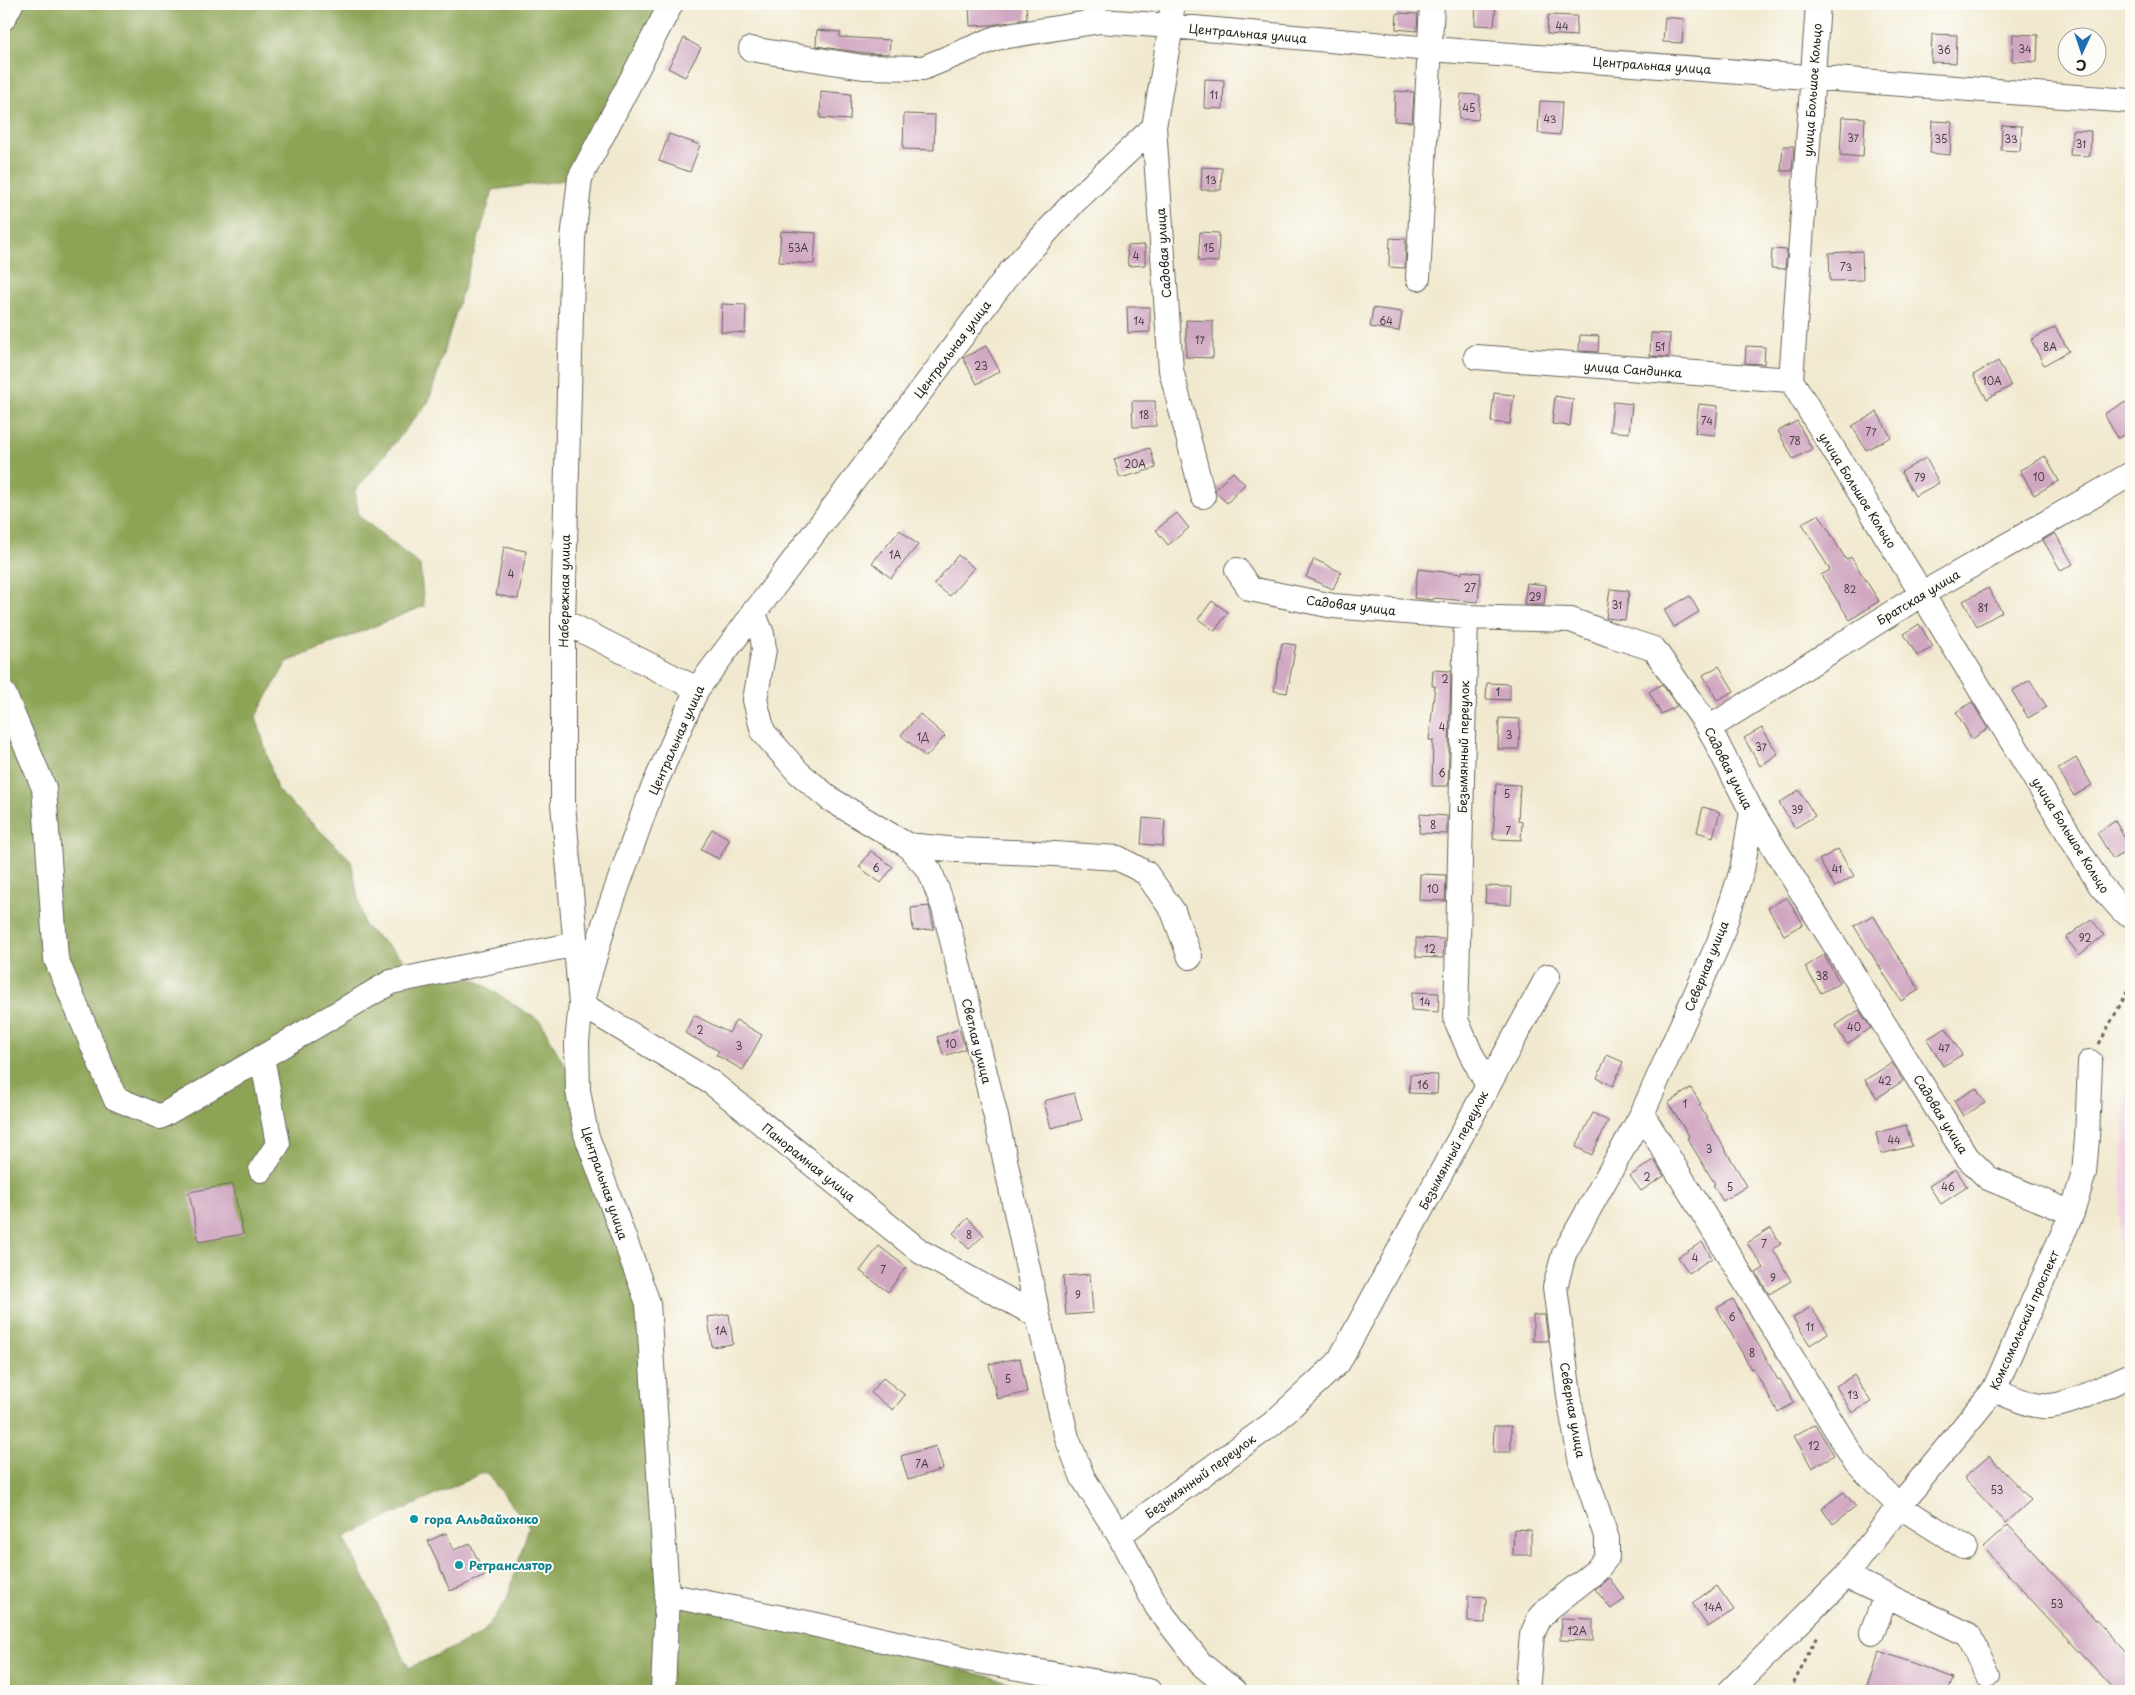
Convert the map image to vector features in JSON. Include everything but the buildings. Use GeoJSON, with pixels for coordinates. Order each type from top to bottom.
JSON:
{"type":"FeatureCollection","features":[{"type":"Feature","properties":{"kind":"street"},"geometry":{"type":"LineString","coordinates":[[4,18],[11,4]]}},
{"type":"Feature","properties":{"kind":"street","name":"Набережная улица"},"geometry":{"type":"LineString","coordinates":[[582,1004],[563,804],[563,621],[573,239],[580,178],[671,4]]}},
{"type":"Feature","properties":{"kind":"street"},"geometry":{"type":"LineString","coordinates":[[1418,278],[1432,4]]}},
{"type":"Feature","properties":{"kind":"street","name":"улица Большое Кольцо"},"geometry":{"type":"LineString","coordinates":[[1818,4],[1791,380],[2100,885],[2122,910],[2131,915]]}},
{"type":"Feature","properties":{"kind":"street"},"geometry":{"type":"LineString","coordinates":[[751,49],[863,67],[923,68],[996,38],[1100,22],[1172,15]]}},
{"type":"Feature","properties":{"kind":"street","name":"Центральная улица"},"geometry":{"type":"LineString","coordinates":[[663,1691],[667,1595],[648,1304],[586,1134],[578,1091],[578,1042],[582,1004],[604,921],[650,795],[697,689],[1011,271],[1076,201],[1154,127],[1172,15],[1430,49],[2131,101]]}},
{"type":"Feature","properties":{"kind":"street","name":"Садовая улица"},"geometry":{"type":"LineString","coordinates":[[1154,127],[1171,370],[1204,496]]}},
{"type":"Feature","properties":{"kind":"street","name":"улица Сандинка"},"geometry":{"type":"LineString","coordinates":[[1476,357],[1791,380]]}},
{"type":"Feature","properties":{"kind":"street","name":"Братская улица"},"geometry":{"type":"LineString","coordinates":[[1709,728],[1922,594],[2131,474]]}},
{"type":"Feature","properties":{"kind":"street","name":"Садовая улица"},"geometry":{"type":"LineString","coordinates":[[1237,570],[1250,589],[1333,606],[1466,617],[1571,620],[1654,649],[1709,728],[1752,812],[1968,1157],[1988,1178],[2072,1213]]}},
{"type":"Feature","properties":{"kind":"street","name":"Светлая улица"},"geometry":{"type":"LineString","coordinates":[[753,612],[762,634],[764,649],[755,700],[763,732],[798,772],[830,799],[907,845],[930,871],[944,908],[996,1116],[1038,1316],[1068,1438],[1083,1478],[1119,1535],[1157,1608],[1201,1664],[1234,1691]]}},
{"type":"Feature","properties":{"kind":"street","name":"Безымянный переулок"},"geometry":{"type":"LineString","coordinates":[[1119,1535],[1272,1424],[1338,1363],[1488,1086],[1456,1020],[1466,617]]}},
{"type":"Feature","properties":{"kind":"street"},"geometry":{"type":"LineString","coordinates":[[563,621],[697,689]]}},
{"type":"Feature","properties":{"kind":"street"},"geometry":{"type":"LineString","coordinates":[[4,694],[44,788],[56,959],[114,1098],[160,1117],[392,982],[576,944]]}},
{"type":"Feature","properties":{"kind":"street","name":"Северная улица"},"geometry":{"type":"LineString","coordinates":[[1527,1691],[1532,1635],[1539,1619],[1549,1608],[1596,1571],[1606,1557],[1607,1539],[1580,1458],[1570,1403],[1555,1287],[1564,1254],[1642,1114],[1719,942],[1742,870],[1752,812]]}},
{"type":"Feature","properties":{"kind":"street"},"geometry":{"type":"LineString","coordinates":[[907,845],[958,850],[1118,858],[1146,874],[1152,881],[1173,911],[1190,957]]}},
{"type":"Feature","properties":{"kind":"street"},"geometry":{"type":"LineString","coordinates":[[1488,1086],[1548,976]]}},
{"type":"Feature","properties":{"kind":"street","name":"Панорамная улица"},"geometry":{"type":"LineString","coordinates":[[582,1004],[712,1083],[921,1252],[1038,1316]]}},
{"type":"Feature","properties":{"kind":"street"},"geometry":{"type":"LineString","coordinates":[[261,1170],[278,1144],[262,1057]]}},
{"type":"Feature","properties":{"kind":"street","name":"Комсомольский проспект"},"geometry":{"type":"LineString","coordinates":[[1730,1691],[1846,1576],[1899,1506],[1994,1390],[2072,1213],[2084,1173],[2090,1062]]}},
{"type":"Feature","properties":{"kind":"street"},"geometry":{"type":"LineString","coordinates":[[1642,1114],[1856,1462],[1899,1506],[1964,1547]]}},
{"type":"Feature","properties":{"kind":"street"},"geometry":{"type":"LineString","coordinates":[[1994,1390],[2029,1403],[2049,1406],[2069,1401],[2131,1375]]}},
{"type":"Feature","properties":{"kind":"street"},"geometry":{"type":"LineString","coordinates":[[1846,1576],[1969,1635],[1987,1675]]}},
{"type":"Feature","properties":{"kind":"street"},"geometry":{"type":"LineString","coordinates":[[667,1595],[812,1624],[967,1659],[1149,1691]]}},
{"type":"Feature","properties":{"kind":"street"},"geometry":{"type":"LineString","coordinates":[[1872,1633],[1886,1595]]}},
{"type":"Feature","properties":{"kind":"path"},"geometry":{"type":"LineString","coordinates":[[2090,1062],[2131,985]]}},
{"type":"Feature","properties":{"kind":"shaded area"},"geometry":{"type":"Polygon","coordinates":[[[2131,1008],[2131,1257],[2118,1256],[2131,1008]]]}},
{"type":"Feature","properties":{"kind":"green space"},"geometry":{"type":"Polygon","coordinates":[[[4,4],[671,4],[580,178],[493,190],[429,401],[355,491],[359,516],[420,565],[424,606],[287,662],[256,716],[277,790],[351,860],[364,926],[423,975],[476,980],[541,1022],[578,1091],[648,1303],[667,1595],[1045,1691],[4,1691],[4,4]],[[485,1472],[344,1537],[409,1668],[482,1634],[507,1599],[529,1526],[485,1472]]]}},
{"type":"Feature","properties":{"kind":"place","name":"гора Альдайхонко"},"geometry":{"type":"Point","coordinates":[414,1519]}},
{"type":"Feature","properties":{"kind":"place","name":"Ретранслятор"},"geometry":{"type":"Point","coordinates":[459,1565]}}]}
